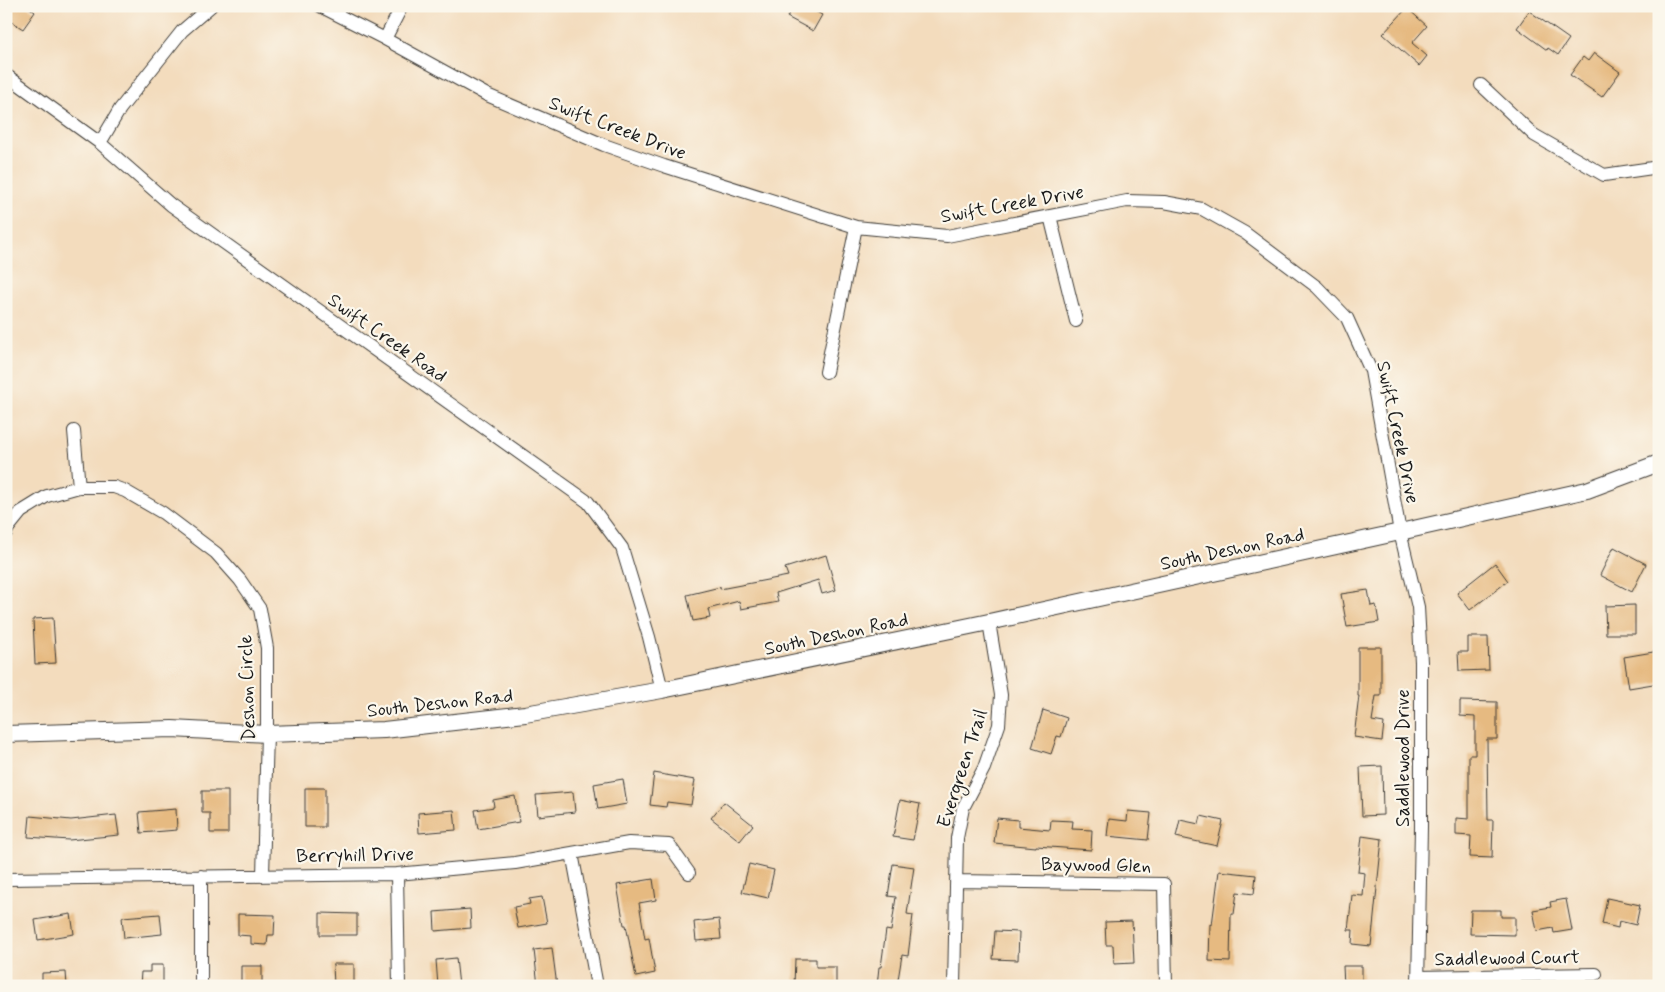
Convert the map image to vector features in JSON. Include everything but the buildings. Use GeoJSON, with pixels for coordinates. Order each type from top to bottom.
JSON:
{"type":"FeatureCollection","features":[{"type":"Feature","properties":{"kind":"street"},"geometry":{"type":"LineString","coordinates":[[100,143],[120,109],[182,32],[211,6]]}},
{"type":"Feature","properties":{"kind":"street","name":"Swift Creek Drive"},"geometry":{"type":"LineString","coordinates":[[320,6],[386,39],[487,95],[604,145],[856,227],[947,236],[1127,201],[1164,202],[1202,209],[1245,233],[1316,287],[1347,318],[1371,371],[1400,532]]}},
{"type":"Feature","properties":{"kind":"street"},"geometry":{"type":"LineString","coordinates":[[386,39],[402,6]]}},
{"type":"Feature","properties":{"kind":"street","name":"Swift Creek Road"},"geometry":{"type":"LineString","coordinates":[[6,75],[100,143],[171,205],[588,502],[622,548],[649,637],[662,690]]}},
{"type":"Feature","properties":{"kind":"street"},"geometry":{"type":"LineString","coordinates":[[1481,85],[1534,135],[1604,175],[1659,167]]}},
{"type":"Feature","properties":{"kind":"street"},"geometry":{"type":"LineString","coordinates":[[1050,216],[1076,321]]}},
{"type":"Feature","properties":{"kind":"street"},"geometry":{"type":"LineString","coordinates":[[826,372],[856,227]]}},
{"type":"Feature","properties":{"kind":"street"},"geometry":{"type":"LineString","coordinates":[[74,431],[79,487]]}},
{"type":"Feature","properties":{"kind":"street","name":"South Deshon Road"},"geometry":{"type":"LineString","coordinates":[[6,734],[172,729],[267,734],[384,730],[525,714],[662,690],[989,622],[1400,532],[1587,490],[1659,463]]}},
{"type":"Feature","properties":{"kind":"street","name":"Deshon Circle"},"geometry":{"type":"LineString","coordinates":[[6,533],[21,512],[47,496],[79,487],[114,487],[125,491],[163,513],[216,553],[240,580],[260,610],[267,648],[267,734],[263,875]]}},
{"type":"Feature","properties":{"kind":"street","name":"Saddlewood Drive"},"geometry":{"type":"LineString","coordinates":[[1400,532],[1418,607],[1421,662],[1421,826],[1418,982]]}},
{"type":"Feature","properties":{"kind":"street","name":"Evergreen Trail"},"geometry":{"type":"LineString","coordinates":[[954,986],[957,838],[964,808],[984,768],[999,725],[1002,695],[989,622]]}},
{"type":"Feature","properties":{"kind":"street","name":"Berryhill Drive"},"geometry":{"type":"LineString","coordinates":[[6,878],[397,874],[515,862],[629,843],[669,846],[690,873]]}},
{"type":"Feature","properties":{"kind":"street"},"geometry":{"type":"LineString","coordinates":[[572,853],[597,986]]}},
{"type":"Feature","properties":{"kind":"street"},"geometry":{"type":"LineString","coordinates":[[397,874],[398,986]]}},
{"type":"Feature","properties":{"kind":"street"},"geometry":{"type":"LineString","coordinates":[[201,876],[201,986]]}},
{"type":"Feature","properties":{"kind":"street","name":"Baywood Glen"},"geometry":{"type":"LineString","coordinates":[[956,881],[1164,884],[1166,986]]}},
{"type":"Feature","properties":{"kind":"street","name":"Saddlewood Court"},"geometry":{"type":"LineString","coordinates":[[1418,982],[1596,974]]}}]}
